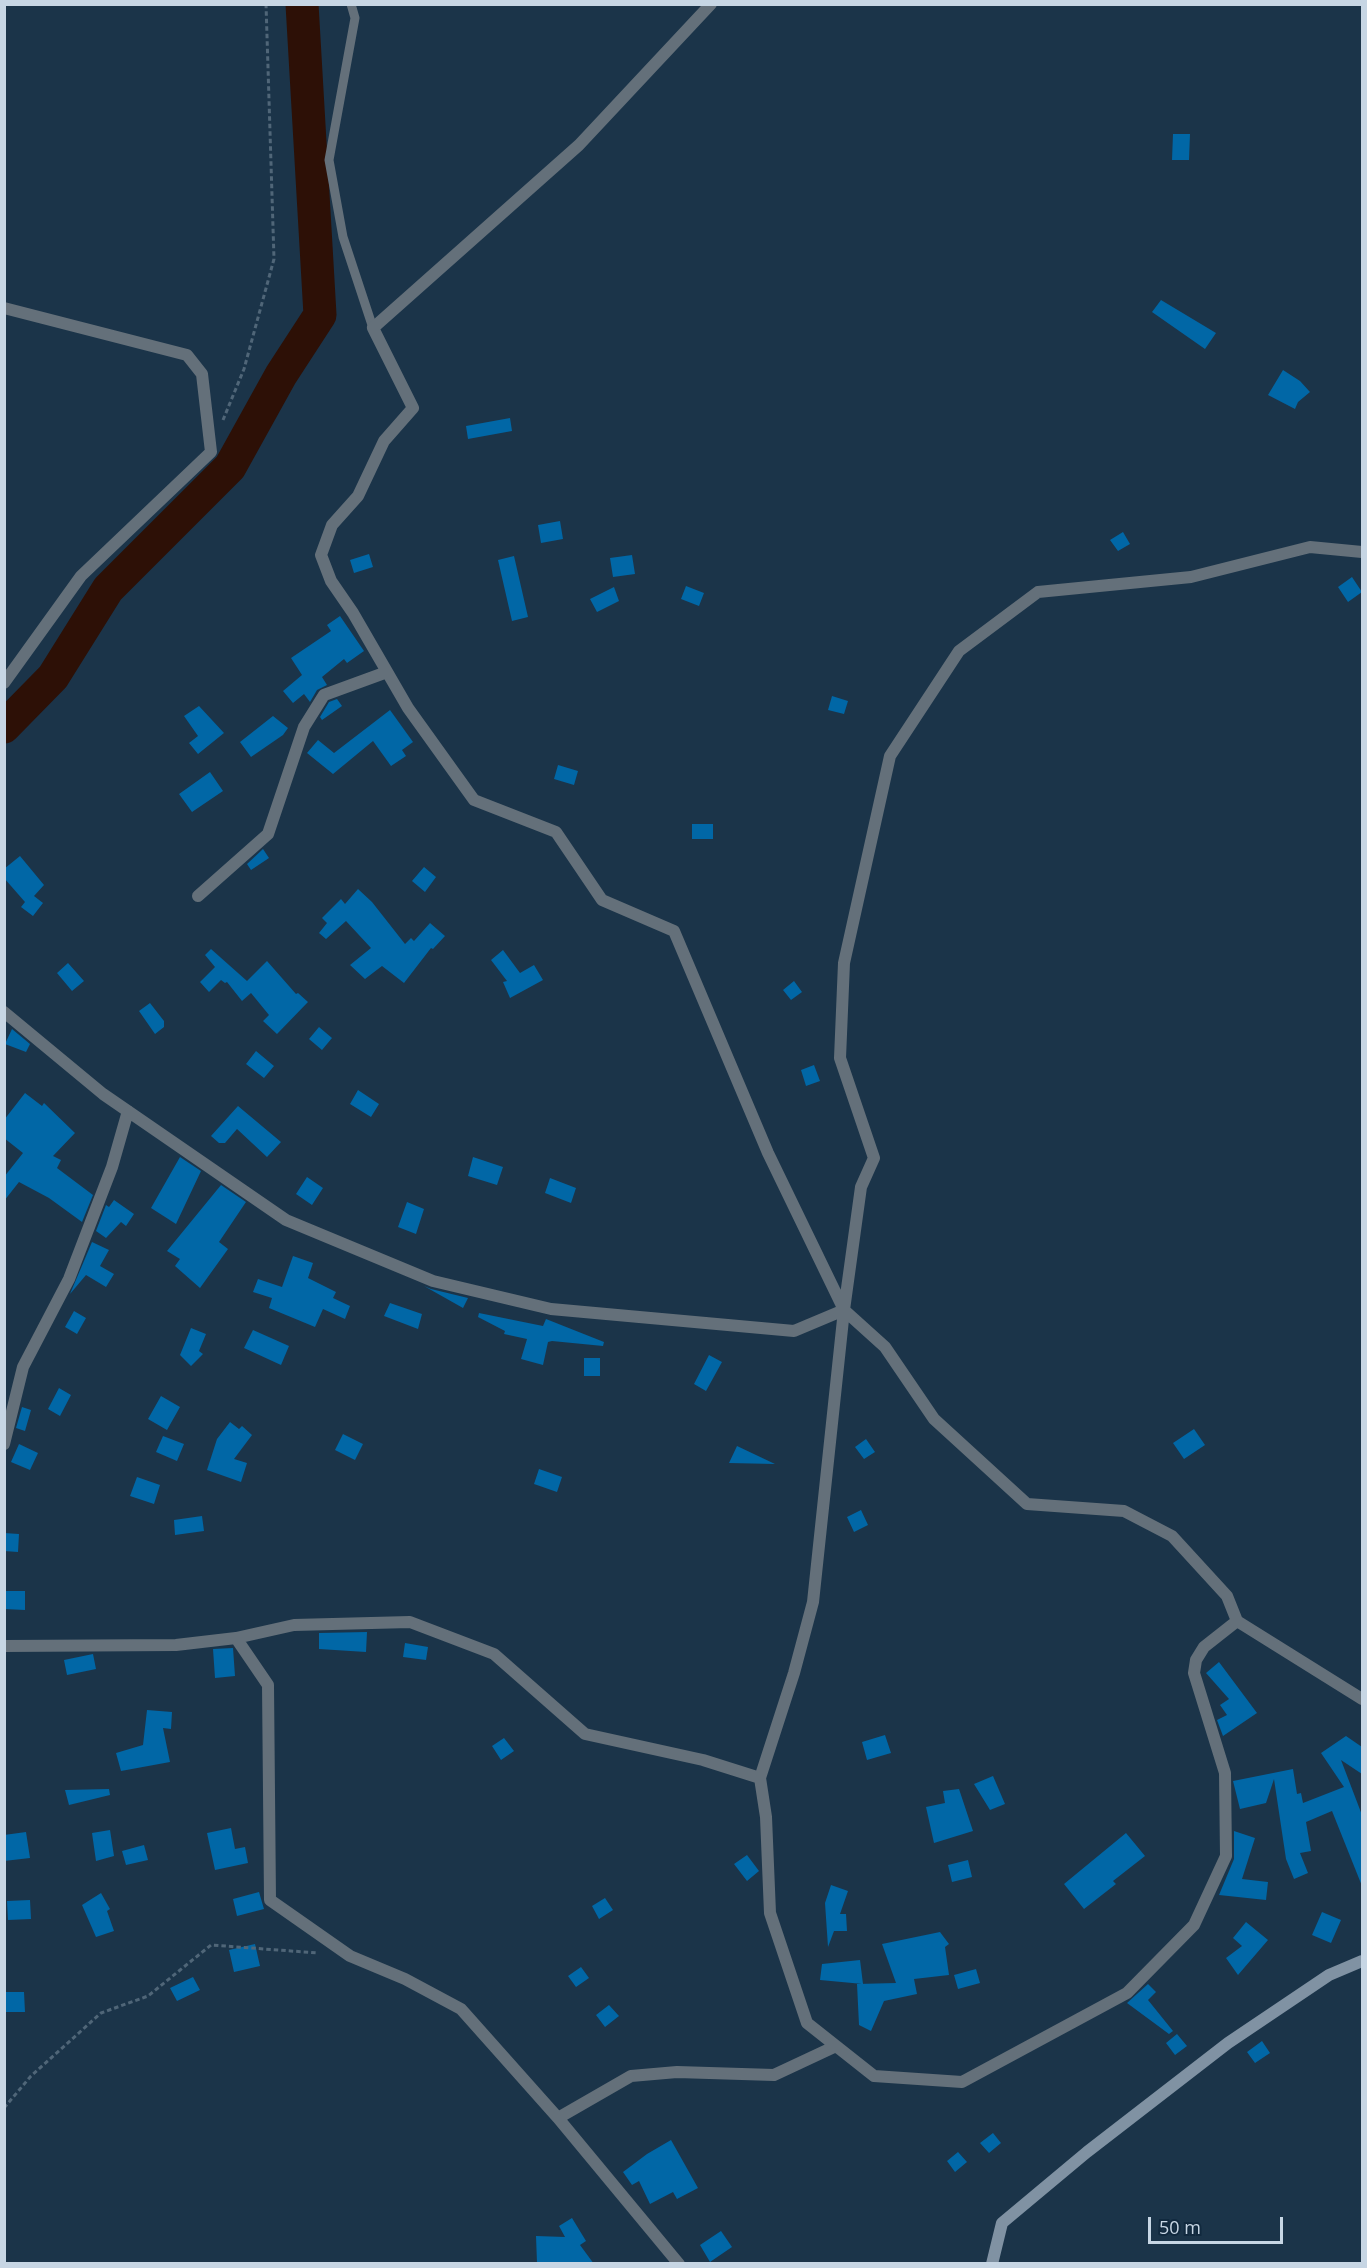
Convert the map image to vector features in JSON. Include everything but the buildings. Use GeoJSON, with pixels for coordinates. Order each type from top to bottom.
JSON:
{"type":"FeatureCollection","features":[{"type":"Feature","properties":{"kind":"street"},"geometry":{"type":"LineString","coordinates":[[711,4],[579,145],[373,328],[413,408],[384,441],[358,495],[332,525],[321,555],[331,581],[408,708],[474,800],[556,832],[603,900],[674,931],[768,1153],[843,1310],[885,1347],[934,1419],[1028,1504],[1124,1511],[1172,1536],[1227,1596],[1237,1621],[1362,1700]]}},
{"type":"Feature","properties":{"kind":"street"},"geometry":{"type":"LineString","coordinates":[[4,309],[187,355],[202,374],[210,452],[81,576],[4,684]]}},
{"type":"Feature","properties":{"kind":"street"},"geometry":{"type":"LineString","coordinates":[[1237,1621],[1203,1647],[1196,1660],[1194,1673],[1225,1773],[1226,1856],[1194,1925],[1127,1993],[962,2082],[874,2076],[807,2023],[770,1914],[766,1817],[760,1778],[794,1673],[813,1602],[843,1310],[861,1187],[874,1158],[840,1058],[844,963],[890,756],[959,651],[1038,592],[1191,577],[1310,547],[1362,552]]}},
{"type":"Feature","properties":{"kind":"street"},"geometry":{"type":"LineString","coordinates":[[198,896],[268,834],[304,727],[324,695],[387,672]]}},
{"type":"Feature","properties":{"kind":"street"},"geometry":{"type":"LineString","coordinates":[[4,1012],[103,1094],[286,1220],[433,1281],[551,1309],[794,1331],[843,1310]]}},
{"type":"Feature","properties":{"kind":"street"},"geometry":{"type":"LineString","coordinates":[[4,1444],[23,1367],[69,1279],[112,1167],[128,1112]]}},
{"type":"Feature","properties":{"kind":"street"},"geometry":{"type":"LineString","coordinates":[[4,1646],[176,1645],[236,1638],[294,1625],[410,1622],[494,1654],[585,1734],[704,1760],[760,1778]]}},
{"type":"Feature","properties":{"kind":"street"},"geometry":{"type":"LineString","coordinates":[[236,1638],[268,1685],[270,1900],[350,1956],[405,1980],[460,2009],[558,2118],[679,2264]]}},
{"type":"Feature","properties":{"kind":"street"},"geometry":{"type":"LineString","coordinates":[[992,2264],[1002,2223],[1087,2152],[1228,2043],[1329,1976],[1362,1961]]}},
{"type":"Feature","properties":{"kind":"street"},"geometry":{"type":"LineString","coordinates":[[558,2118],[631,2076],[677,2072],[774,2075],[836,2046]]}},
{"type":"Feature","properties":{"kind":"lane"},"geometry":{"type":"LineString","coordinates":[[351,4],[355,18],[329,160],[343,237],[373,328]]}},
{"type":"Feature","properties":{"kind":"path"},"geometry":{"type":"LineString","coordinates":[[223,421],[244,369],[274,259],[266,4]]}},
{"type":"Feature","properties":{"kind":"path"},"geometry":{"type":"LineString","coordinates":[[4,2108],[31,2076],[101,2013],[148,1996],[211,1945],[350,1956]]}},
{"type":"Feature","properties":{"kind":"waterway"},"geometry":{"type":"LineString","coordinates":[[4,727],[53,677],[108,589],[230,467],[281,375],[320,315],[302,4]]}}]}
